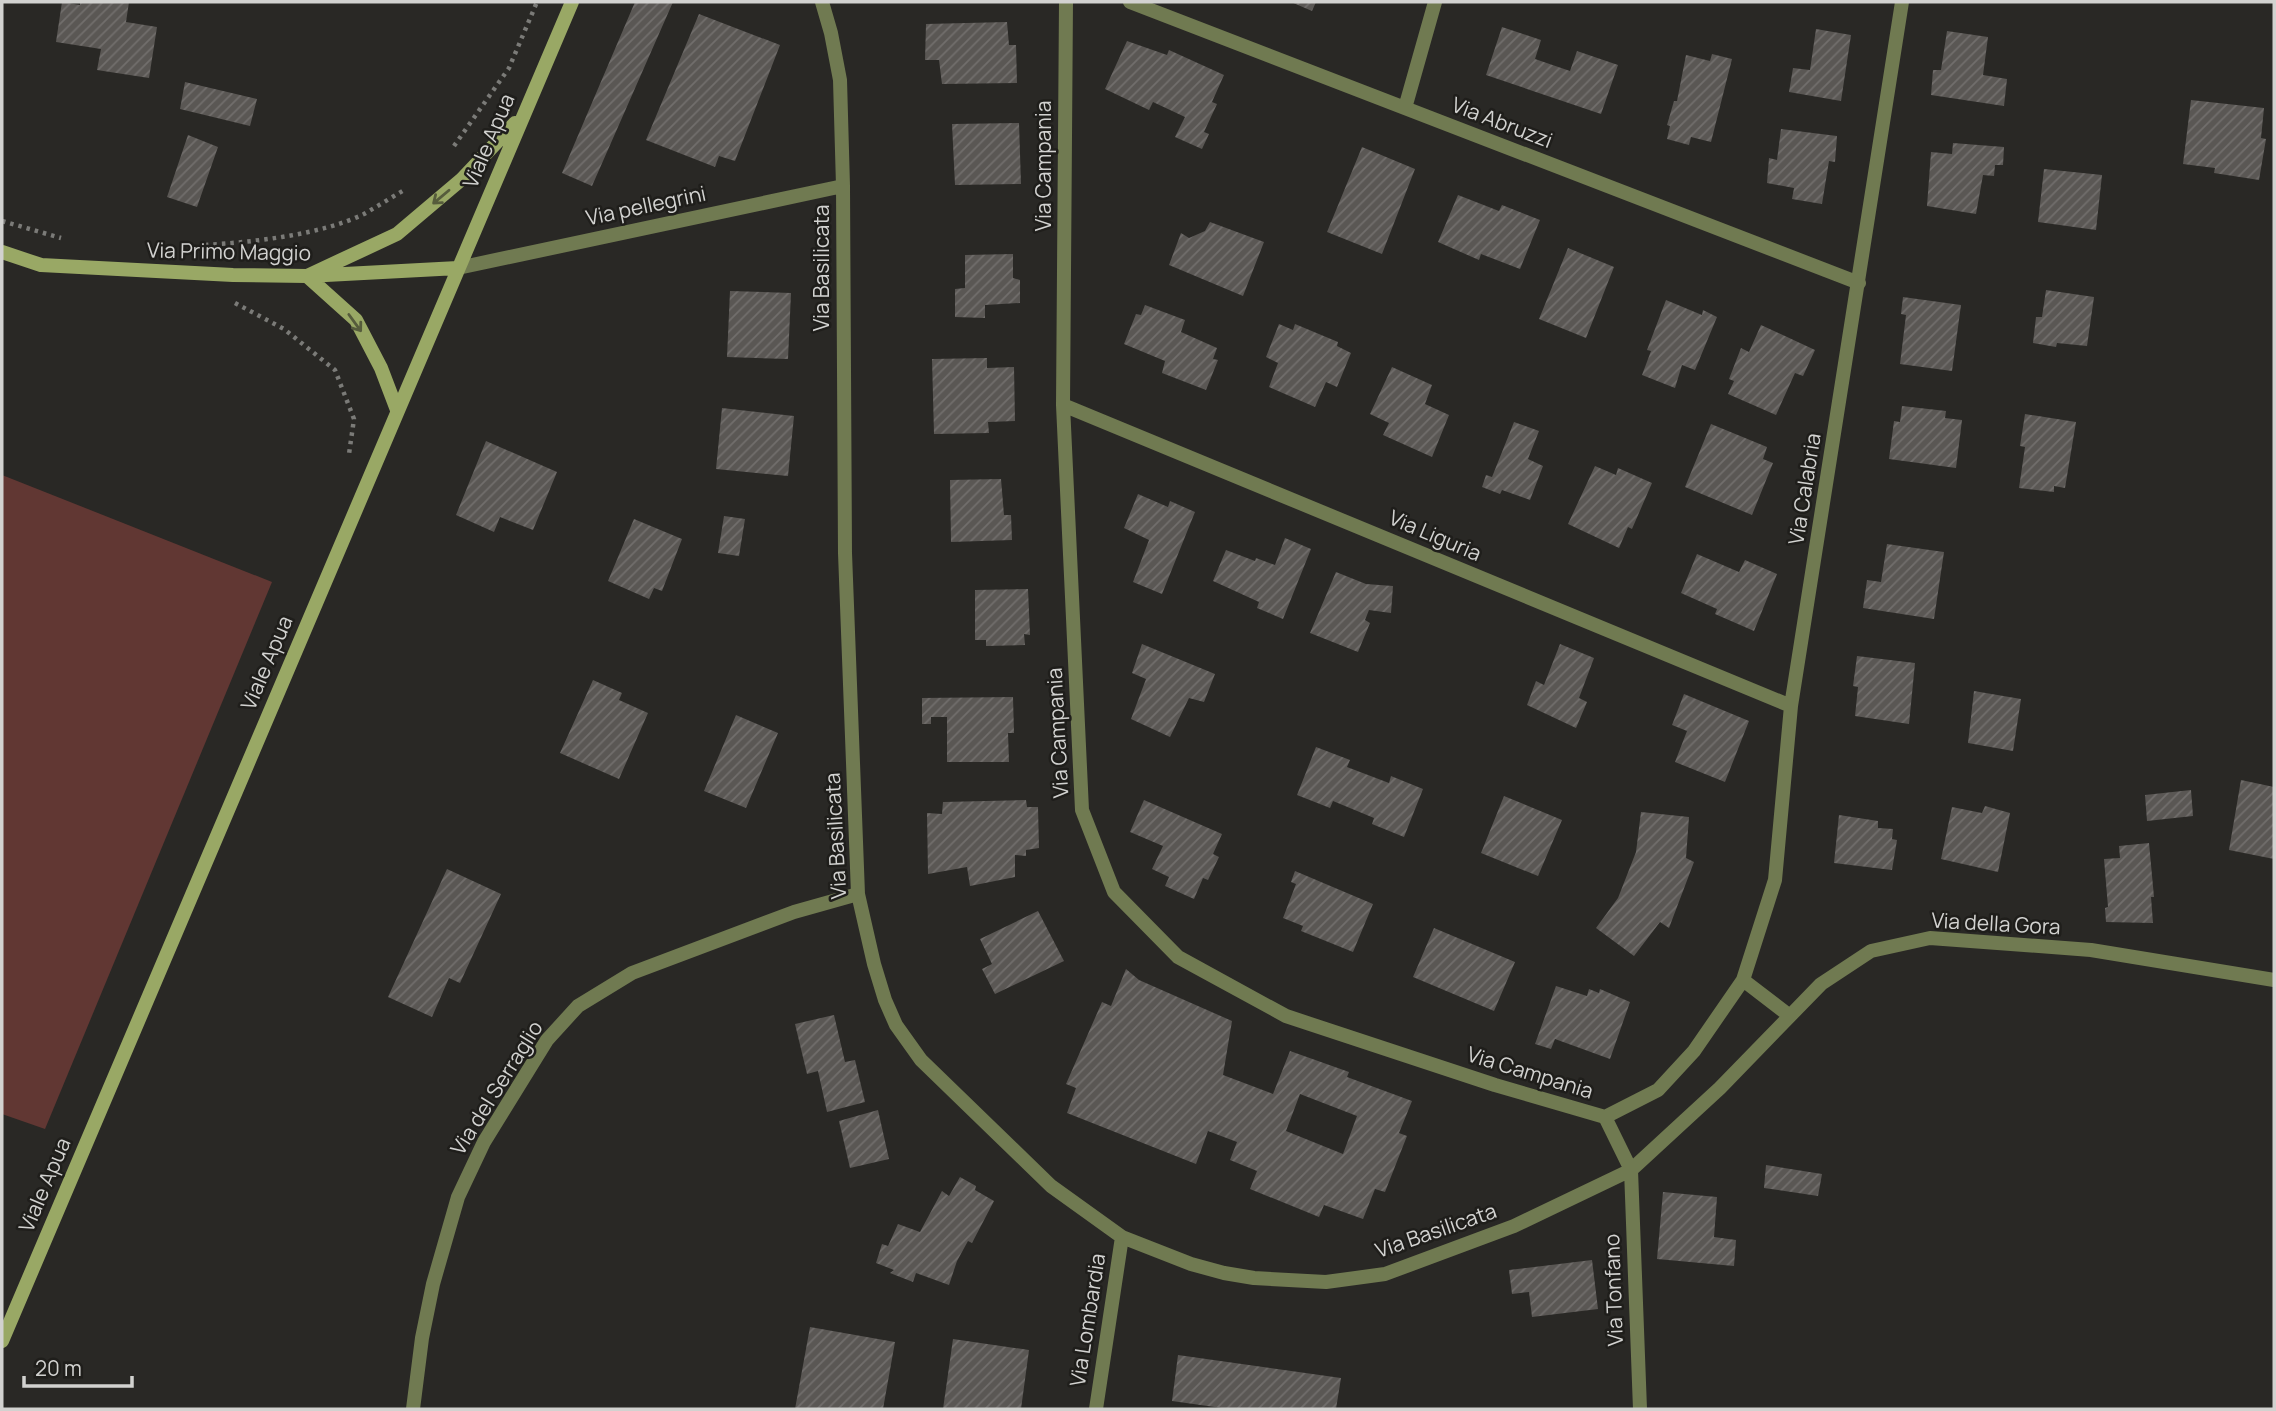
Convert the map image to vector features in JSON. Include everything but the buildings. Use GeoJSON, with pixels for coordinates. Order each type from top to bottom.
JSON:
{"type":"FeatureCollection","features":[{"type":"Feature","properties":{"kind":"street","name":"Viale Apua"},"geometry":{"type":"LineString","coordinates":[[2,1341],[572,2]]}},
{"type":"Feature","properties":{"kind":"street","name":"Via Basilicata"},"geometry":{"type":"LineString","coordinates":[[822,2],[840,80],[845,553],[858,894],[885,1000],[908,1044],[921,1060],[1051,1186],[1122,1237],[1191,1264],[1254,1278],[1326,1282],[1385,1274],[1514,1226],[1631,1170]]}},
{"type":"Feature","properties":{"kind":"street","name":"Via Campania"},"geometry":{"type":"LineString","coordinates":[[1066,2],[1063,405],[1083,810],[1114,892],[1178,957],[1286,1016],[1495,1085],[1605,1117],[1631,1170]]}},
{"type":"Feature","properties":{"kind":"street","name":"Via Abruzzi"},"geometry":{"type":"LineString","coordinates":[[1130,2],[1859,284]]}},
{"type":"Feature","properties":{"kind":"street"},"geometry":{"type":"LineString","coordinates":[[1405,108],[1435,2]]}},
{"type":"Feature","properties":{"kind":"street","name":"Via Calabria"},"geometry":{"type":"LineString","coordinates":[[1605,1117],[1658,1090],[1694,1051],[1743,980],[1775,880],[1791,706],[1902,2]]}},
{"type":"Feature","properties":{"kind":"street"},"geometry":{"type":"LineString","coordinates":[[397,410],[381,368],[356,320],[307,276],[397,234],[462,179],[523,114]]}},
{"type":"Feature","properties":{"kind":"street","name":"Via pellegrini"},"geometry":{"type":"LineString","coordinates":[[458,268],[843,186]]}},
{"type":"Feature","properties":{"kind":"street","name":"Via Primo Maggio"},"geometry":{"type":"LineString","coordinates":[[2,252],[41,265],[220,275],[307,276],[458,268]]}},
{"type":"Feature","properties":{"kind":"street","name":"Via Liguria"},"geometry":{"type":"LineString","coordinates":[[1063,405],[1791,706]]}},
{"type":"Feature","properties":{"kind":"street","name":"Via del Serraglio"},"geometry":{"type":"LineString","coordinates":[[413,1409],[422,1338],[433,1284],[458,1197],[484,1142],[547,1040],[579,1006],[632,973],[794,912],[858,894]]}},
{"type":"Feature","properties":{"kind":"street","name":"Via della Gora"},"geometry":{"type":"LineString","coordinates":[[1631,1170],[1720,1088],[1821,984],[1871,951],[1930,938],[2091,950],[2274,981]]}},
{"type":"Feature","properties":{"kind":"street"},"geometry":{"type":"LineString","coordinates":[[1743,980],[1790,1016]]}},
{"type":"Feature","properties":{"kind":"street","name":"Via Tonfano"},"geometry":{"type":"LineString","coordinates":[[1631,1170],[1640,1409]]}},
{"type":"Feature","properties":{"kind":"street","name":"Via Lombardia"},"geometry":{"type":"LineString","coordinates":[[1096,1409],[1122,1237]]}},
{"type":"Feature","properties":{"kind":"path"},"geometry":{"type":"LineString","coordinates":[[450,152],[509,68],[537,2]]}},
{"type":"Feature","properties":{"kind":"path"},"geometry":{"type":"LineString","coordinates":[[197,246],[238,243],[308,232],[362,215],[411,186]]}},
{"type":"Feature","properties":{"kind":"path"},"geometry":{"type":"LineString","coordinates":[[2,220],[65,239]]}},
{"type":"Feature","properties":{"kind":"path"},"geometry":{"type":"LineString","coordinates":[[235,303],[284,329],[335,370],[354,419],[348,464]]}},
{"type":"Feature","properties":{"kind":"shaded area"},"geometry":{"type":"Polygon","coordinates":[[[2,475],[272,582],[45,1129],[2,1114],[2,475]]]}}]}
